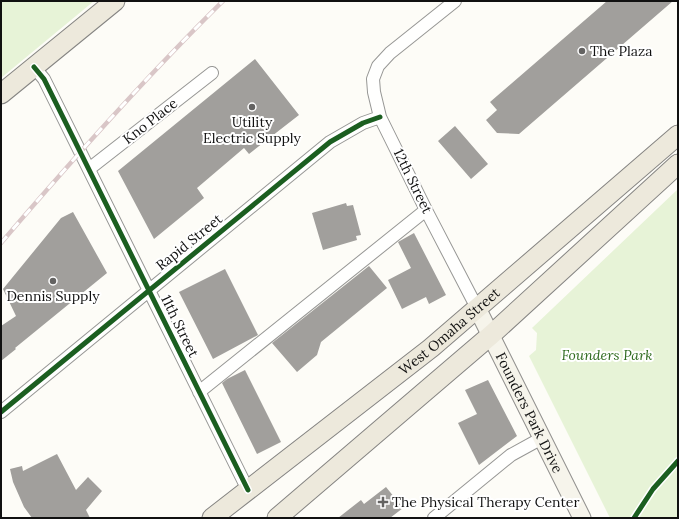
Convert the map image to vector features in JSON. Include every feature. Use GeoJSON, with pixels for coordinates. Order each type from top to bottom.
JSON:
{"type":"FeatureCollection","features":[{"type":"Feature","properties":{"kind":"main road"},"geometry":{"type":"LineString","coordinates":[[1,94],[115,1]]}},
{"type":"Feature","properties":{"kind":"main road","name":"West Omaha Street"},"geometry":{"type":"LineString","coordinates":[[212,518],[425,353],[678,135]]}},
{"type":"Feature","properties":{"kind":"main road","name":"West Omaha Street"},"geometry":{"type":"LineString","coordinates":[[277,518],[491,334],[678,164]]}},
{"type":"Feature","properties":{"kind":"main road","name":"Founders Park Drive"},"geometry":{"type":"LineString","coordinates":[[478,308],[582,518]]}},
{"type":"Feature","properties":{"kind":"street","name":"12th Street"},"geometry":{"type":"LineString","coordinates":[[455,1],[390,53],[378,66],[373,79],[374,92],[380,117],[426,210],[478,308]]}},
{"type":"Feature","properties":{"kind":"street","name":"11th Street"},"geometry":{"type":"LineString","coordinates":[[34,67],[44,80],[248,490]]}},
{"type":"Feature","properties":{"kind":"street","name":"Kno Place"},"geometry":{"type":"LineString","coordinates":[[89,169],[212,73]]}},
{"type":"Feature","properties":{"kind":"street","name":"Rapid Street"},"geometry":{"type":"LineString","coordinates":[[1,412],[330,142],[363,123],[380,117]]}},
{"type":"Feature","properties":{"kind":"street"},"geometry":{"type":"LineString","coordinates":[[199,392],[426,210]]}},
{"type":"Feature","properties":{"kind":"street"},"geometry":{"type":"LineString","coordinates":[[434,518],[511,456],[542,438]]}},
{"type":"Feature","properties":{"kind":"green space"},"geometry":{"type":"Polygon","coordinates":[[[1,1],[94,1],[1,78],[1,1]]]}},
{"type":"Feature","properties":{"kind":"green space","name":"Founders Park"},"geometry":{"type":"Polygon","coordinates":[[[678,189],[678,518],[610,518],[529,356],[536,350],[537,333],[532,328],[678,189]]]}},
{"type":"Feature","properties":{"kind":"building","name":"The Plaza"},"geometry":{"type":"Polygon","coordinates":[[[607,1],[673,1],[519,134],[497,133],[486,120],[497,110],[490,102],[607,1]]]}},
{"type":"Feature","properties":{"kind":"building"},"geometry":{"type":"Polygon","coordinates":[[[255,59],[299,115],[249,154],[244,148],[197,188],[204,198],[154,239],[118,171],[255,59]]]}},
{"type":"Feature","properties":{"kind":"building"},"geometry":{"type":"Polygon","coordinates":[[[455,126],[488,164],[471,179],[438,141],[455,126]]]}},
{"type":"Feature","properties":{"kind":"building"},"geometry":{"type":"Polygon","coordinates":[[[346,203],[347,206],[353,205],[361,235],[356,236],[357,240],[323,250],[312,213],[346,203]]]}},
{"type":"Feature","properties":{"kind":"building","name":"Dennis Supply"},"geometry":{"type":"Polygon","coordinates":[[[73,212],[107,273],[1,361],[1,326],[16,316],[3,289],[61,218],[73,212]]]}},
{"type":"Feature","properties":{"kind":"building"},"geometry":{"type":"Polygon","coordinates":[[[414,233],[446,295],[429,304],[426,297],[402,309],[388,280],[411,268],[398,242],[414,233]]]}},
{"type":"Feature","properties":{"kind":"building"},"geometry":{"type":"Polygon","coordinates":[[[369,266],[387,288],[321,342],[317,355],[297,372],[272,343],[369,266]]]}},
{"type":"Feature","properties":{"kind":"building"},"geometry":{"type":"Polygon","coordinates":[[[225,269],[258,335],[213,359],[179,292],[225,269]]]}},
{"type":"Feature","properties":{"kind":"building"},"geometry":{"type":"Polygon","coordinates":[[[245,370],[281,442],[257,454],[222,383],[245,370]]]}},
{"type":"Feature","properties":{"kind":"building"},"geometry":{"type":"Polygon","coordinates":[[[488,380],[517,436],[479,465],[458,423],[477,414],[465,390],[488,380]]]}},
{"type":"Feature","properties":{"kind":"building"},"geometry":{"type":"Polygon","coordinates":[[[57,454],[76,490],[88,477],[102,491],[86,510],[90,518],[32,518],[24,507],[13,482],[10,469],[22,466],[23,471],[57,454]]]}},
{"type":"Feature","properties":{"kind":"building","name":"The Physical Therapy Center"},"geometry":{"type":"Polygon","coordinates":[[[386,487],[403,508],[390,518],[338,518],[361,500],[364,504],[386,487]]]}},
{"type":"Feature","properties":{"kind":"railway"},"geometry":{"type":"LineString","coordinates":[[1,243],[109,120],[223,1]]}},
{"type":"Feature","properties":{"kind":"cycle path"},"geometry":{"type":"LineString","coordinates":[[34,67],[44,79],[248,490]]}},
{"type":"Feature","properties":{"kind":"cycle path"},"geometry":{"type":"LineString","coordinates":[[1,412],[330,142],[363,123],[380,117]]}},
{"type":"Feature","properties":{"kind":"cycle path"},"geometry":{"type":"LineString","coordinates":[[634,518],[653,489],[678,461]]}},
{"type":"Feature","properties":{"kind":"place","name":"The Plaza"},"geometry":{"type":"Point","coordinates":[582,51]}},
{"type":"Feature","properties":{"kind":"place","name":"Utility Electric Supply"},"geometry":{"type":"Point","coordinates":[252,107]}},
{"type":"Feature","properties":{"kind":"place","name":"Dennis Supply"},"geometry":{"type":"Point","coordinates":[53,281]}},
{"type":"Feature","properties":{"kind":"place","name":"The Physical Therapy Center"},"geometry":{"type":"Point","coordinates":[383,502]}}]}
